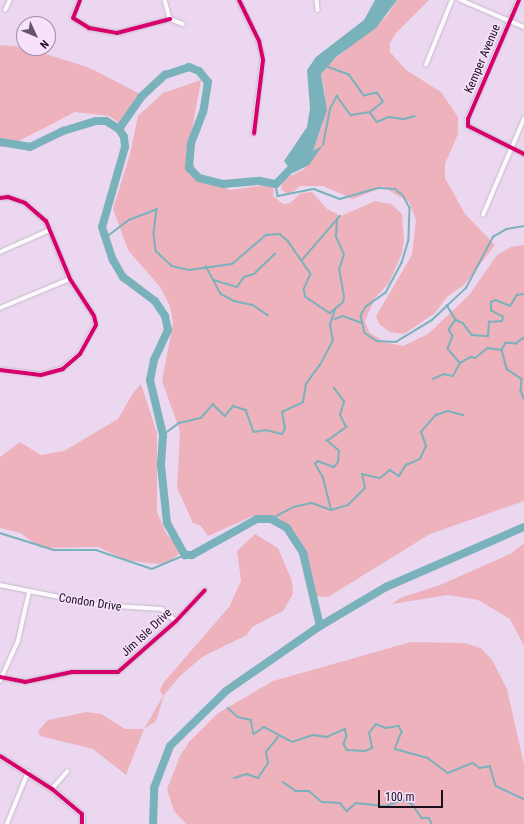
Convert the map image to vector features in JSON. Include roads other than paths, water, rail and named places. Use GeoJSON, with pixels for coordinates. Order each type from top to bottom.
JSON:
{"type":"FeatureCollection","features":[{"type":"Feature","properties":{"kind":"street"},"geometry":{"type":"LineString","coordinates":[[5,10],[10,0]]}},
{"type":"Feature","properties":{"kind":"street"},"geometry":{"type":"LineString","coordinates":[[80,0],[73,18],[89,28],[117,33],[170,19],[183,24]]}},
{"type":"Feature","properties":{"kind":"street"},"geometry":{"type":"LineString","coordinates":[[165,0],[170,19]]}},
{"type":"Feature","properties":{"kind":"street"},"geometry":{"type":"LineString","coordinates":[[239,0],[260,41],[263,60],[254,133]]}},
{"type":"Feature","properties":{"kind":"street"},"geometry":{"type":"LineString","coordinates":[[317,0],[318,10]]}},
{"type":"Feature","properties":{"kind":"street"},"geometry":{"type":"LineString","coordinates":[[426,65],[452,0]]}},
{"type":"Feature","properties":{"kind":"street"},"geometry":{"type":"LineString","coordinates":[[461,0],[524,28]]}},
{"type":"Feature","properties":{"kind":"street","name":"Kemper Avenue"},"geometry":{"type":"LineString","coordinates":[[512,148],[468,126],[468,119],[519,0]]}},
{"type":"Feature","properties":{"kind":"street"},"geometry":{"type":"LineString","coordinates":[[483,215],[524,119]]}},
{"type":"Feature","properties":{"kind":"street"},"geometry":{"type":"LineString","coordinates":[[512,148],[524,154]]}},
{"type":"Feature","properties":{"kind":"street"},"geometry":{"type":"LineString","coordinates":[[0,198],[16,200],[37,211],[46,221],[70,279],[95,319],[96,325],[80,354],[63,369],[40,375],[0,370]]}},
{"type":"Feature","properties":{"kind":"street"},"geometry":{"type":"LineString","coordinates":[[0,252],[50,230]]}},
{"type":"Feature","properties":{"kind":"street"},"geometry":{"type":"LineString","coordinates":[[0,308],[70,279]]}},
{"type":"Feature","properties":{"kind":"street","name":"Condon Drive"},"geometry":{"type":"LineString","coordinates":[[0,585],[99,605],[162,609],[176,621]]}},
{"type":"Feature","properties":{"kind":"street","name":"Jim Isle Drive"},"geometry":{"type":"LineString","coordinates":[[0,679],[25,682],[72,672],[118,672],[176,621],[205,590]]}},
{"type":"Feature","properties":{"kind":"street"},"geometry":{"type":"LineString","coordinates":[[0,679],[18,641],[29,592]]}},
{"type":"Feature","properties":{"kind":"street"},"geometry":{"type":"LineString","coordinates":[[0,756],[28,772],[52,789],[82,814],[82,824]]}},
{"type":"Feature","properties":{"kind":"street"},"geometry":{"type":"LineString","coordinates":[[7,824],[28,772]]}},
{"type":"Feature","properties":{"kind":"street"},"geometry":{"type":"LineString","coordinates":[[52,789],[67,772]]}},
{"type":"Feature","properties":{"kind":"waterway"},"geometry":{"type":"LineString","coordinates":[[119,129],[141,97],[165,75],[189,67],[199,71],[208,82],[203,112],[191,144],[189,168],[199,178],[223,184],[260,181],[276,184],[297,162]]}},
{"type":"Feature","properties":{"kind":"waterway"},"geometry":{"type":"LineString","coordinates":[[323,145],[330,109],[337,96],[351,115],[370,112],[383,102],[377,93],[364,96],[349,75],[327,67]]}},
{"type":"Feature","properties":{"kind":"waterway"},"geometry":{"type":"LineString","coordinates":[[370,112],[377,122],[389,117],[404,119],[415,116]]}},
{"type":"Feature","properties":{"kind":"waterway"},"geometry":{"type":"LineString","coordinates":[[0,142],[30,147],[63,131],[96,121],[106,121],[119,129],[124,137],[125,147],[102,227],[113,260],[123,277],[155,301],[165,316],[168,330],[154,360],[150,380],[163,435],[161,465],[167,523],[185,555],[192,555],[257,519],[271,519],[287,528],[303,553],[320,626]]}},
{"type":"Feature","properties":{"kind":"waterway"},"geometry":{"type":"LineString","coordinates":[[276,184],[278,196],[314,189],[340,199],[378,188],[395,189],[403,195],[410,208],[409,240],[402,263],[386,293],[366,307],[361,316],[365,333],[377,341],[396,342],[432,320],[466,288],[493,237],[507,229],[524,226]]}},
{"type":"Feature","properties":{"kind":"waterway"},"geometry":{"type":"LineString","coordinates":[[105,238],[129,220],[157,209],[154,234],[156,251],[172,266],[189,270],[232,264],[266,235],[280,234],[288,241],[311,274],[304,290],[306,297],[330,313],[343,302],[344,297],[339,270],[344,255],[336,237],[337,219]]}},
{"type":"Feature","properties":{"kind":"waterway"},"geometry":{"type":"LineString","coordinates":[[302,260],[340,216]]}},
{"type":"Feature","properties":{"kind":"waterway"},"geometry":{"type":"LineString","coordinates":[[214,280],[237,287],[244,277],[254,274],[275,254]]}},
{"type":"Feature","properties":{"kind":"waterway"},"geometry":{"type":"LineString","coordinates":[[206,266],[221,294],[234,301],[253,305],[268,315]]}},
{"type":"Feature","properties":{"kind":"waterway"},"geometry":{"type":"LineString","coordinates":[[447,305],[456,320],[463,323],[472,335],[488,336],[489,322],[502,321],[503,317],[491,311],[491,302],[496,300],[510,306],[517,295],[523,294]]}},
{"type":"Feature","properties":{"kind":"waterway"},"geometry":{"type":"LineString","coordinates":[[163,435],[179,423],[201,418],[213,404],[225,416],[233,406],[246,410],[254,432],[266,430],[282,434],[285,429],[282,412],[303,402],[306,384],[320,365],[333,341],[330,325],[335,310]]}},
{"type":"Feature","properties":{"kind":"waterway"},"geometry":{"type":"LineString","coordinates":[[335,319],[343,316],[362,323]]}},
{"type":"Feature","properties":{"kind":"waterway"},"geometry":{"type":"LineString","coordinates":[[456,320],[449,330],[453,336],[448,349],[460,363]]}},
{"type":"Feature","properties":{"kind":"waterway"},"geometry":{"type":"LineString","coordinates":[[524,338],[516,344],[506,343],[502,350],[507,369],[522,379],[521,391],[524,398]]}},
{"type":"Feature","properties":{"kind":"waterway"},"geometry":{"type":"LineString","coordinates":[[460,363],[471,357],[475,358],[488,348],[502,350]]}},
{"type":"Feature","properties":{"kind":"waterway"},"geometry":{"type":"LineString","coordinates":[[433,379],[444,374],[453,376],[460,363]]}},
{"type":"Feature","properties":{"kind":"waterway"},"geometry":{"type":"LineString","coordinates":[[331,510],[323,478],[315,464],[318,461],[334,467],[338,462],[339,451],[327,441],[346,427],[340,415],[344,402],[334,388]]}},
{"type":"Feature","properties":{"kind":"waterway"},"geometry":{"type":"LineString","coordinates":[[271,519],[294,507],[312,503],[331,510],[348,505],[365,488],[362,474],[380,478],[390,470],[399,476],[406,465],[420,459],[426,446],[421,432],[436,415],[448,411],[463,415]]}},
{"type":"Feature","properties":{"kind":"waterway"},"geometry":{"type":"LineString","coordinates":[[153,824],[154,788],[170,746],[226,691],[320,626],[386,587],[524,527]]}},
{"type":"Feature","properties":{"kind":"waterway"},"geometry":{"type":"LineString","coordinates":[[0,533],[54,550],[96,550],[152,569],[185,555]]}},
{"type":"Feature","properties":{"kind":"waterway"},"geometry":{"type":"LineString","coordinates":[[228,708],[238,717],[251,720],[254,734],[264,727],[292,742],[313,735],[327,737],[345,729],[347,736],[344,744],[347,750],[365,751],[372,748],[369,733],[376,724],[386,728],[399,726],[402,732],[395,749],[428,758],[448,773],[473,763],[480,768],[490,766],[496,786],[524,799]]}},
{"type":"Feature","properties":{"kind":"waterway"},"geometry":{"type":"LineString","coordinates":[[234,778],[247,774],[258,778],[268,763],[266,752],[278,737]]}},
{"type":"Feature","properties":{"kind":"waterway"},"geometry":{"type":"LineString","coordinates":[[283,782],[296,791],[309,791],[322,802],[340,803],[347,811],[356,803],[386,806],[403,800],[412,804],[422,818],[429,818],[432,824]]}}]}
